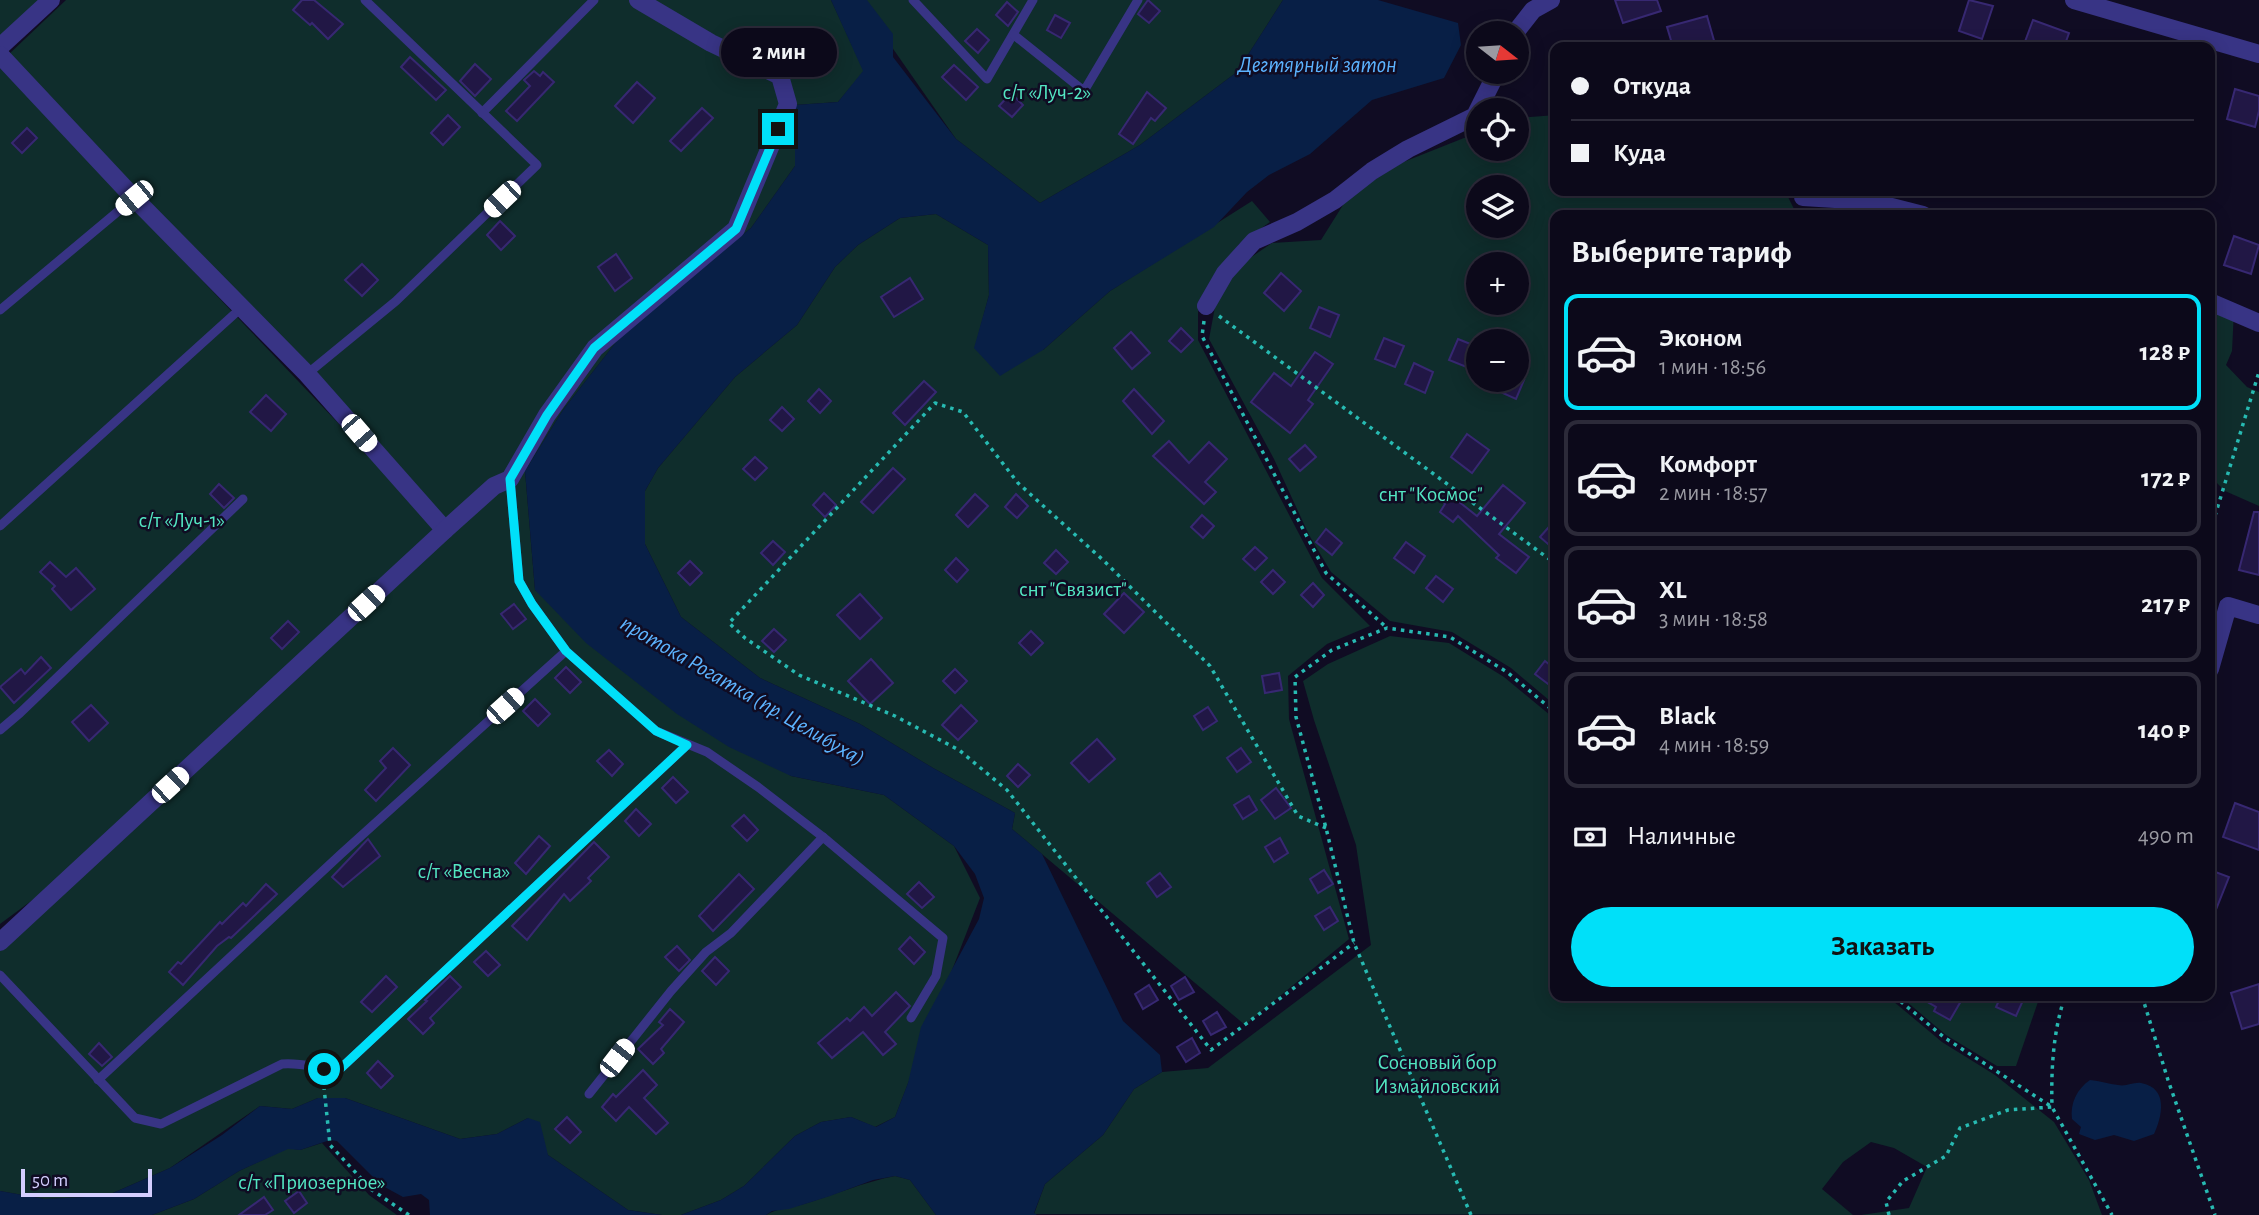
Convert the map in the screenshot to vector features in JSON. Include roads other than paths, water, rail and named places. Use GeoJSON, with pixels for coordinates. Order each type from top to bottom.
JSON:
{"type":"FeatureCollection","features":[{"type":"Feature","properties":{"kind":"street"},"geometry":{"type":"LineString","coordinates":[[0,47],[51,0]]}},
{"type":"Feature","properties":{"kind":"street"},"geometry":{"type":"LineString","coordinates":[[0,942],[445,530],[494,486],[510,479],[547,415],[594,348],[736,229],[788,104],[780,76],[711,43],[638,0]]}},
{"type":"Feature","properties":{"kind":"street"},"geometry":{"type":"LineString","coordinates":[[1524,21],[1533,10],[1550,0]]}},
{"type":"Feature","properties":{"kind":"street"},"geometry":{"type":"LineString","coordinates":[[2074,0],[2259,54]]}},
{"type":"Feature","properties":{"kind":"street"},"geometry":{"type":"LineString","coordinates":[[0,55],[240,309],[307,374],[445,530]]}},
{"type":"Feature","properties":{"kind":"street"},"geometry":{"type":"LineString","coordinates":[[1206,306],[1225,273],[1254,241],[1297,222],[1335,200],[1384,164],[1475,116],[1491,84]]}},
{"type":"Feature","properties":{"kind":"street"},"geometry":{"type":"LineString","coordinates":[[1803,197],[1868,201],[1903,210]]}},
{"type":"Feature","properties":{"kind":"street"},"geometry":{"type":"LineString","coordinates":[[2215,304],[2259,323]]}},
{"type":"Feature","properties":{"kind":"street"},"geometry":{"type":"LineString","coordinates":[[2215,651],[2228,606],[2259,615]]}},
{"type":"Feature","properties":{"kind":"lane"},"geometry":{"type":"LineString","coordinates":[[307,374],[396,301],[537,165],[365,0]]}},
{"type":"Feature","properties":{"kind":"lane"},"geometry":{"type":"LineString","coordinates":[[482,113],[594,0]]}},
{"type":"Feature","properties":{"kind":"lane"},"geometry":{"type":"LineString","coordinates":[[913,0],[987,79],[1033,0]]}},
{"type":"Feature","properties":{"kind":"lane"},"geometry":{"type":"LineString","coordinates":[[1014,35],[1084,91],[1138,0]]}},
{"type":"Feature","properties":{"kind":"lane"},"geometry":{"type":"LineString","coordinates":[[0,310],[134,198]]}},
{"type":"Feature","properties":{"kind":"lane"},"geometry":{"type":"LineString","coordinates":[[0,526],[240,309]]}},
{"type":"Feature","properties":{"kind":"lane"},"geometry":{"type":"LineString","coordinates":[[510,479],[519,581],[566,651],[656,731],[707,752],[823,836],[943,938],[936,976],[911,1018]]}},
{"type":"Feature","properties":{"kind":"lane"},"geometry":{"type":"LineString","coordinates":[[0,730],[243,499]]}},
{"type":"Feature","properties":{"kind":"lane"},"geometry":{"type":"LineString","coordinates":[[98,1080],[341,854],[566,651]]}},
{"type":"Feature","properties":{"kind":"lane"},"geometry":{"type":"LineString","coordinates":[[0,975],[135,1118],[161,1124],[282,1064],[340,1069],[687,745]]}},
{"type":"Feature","properties":{"kind":"lane"},"geometry":{"type":"LineString","coordinates":[[589,1094],[671,991],[706,952],[731,933],[823,836]]}},
{"type":"Feature","properties":{"kind":"water"},"geometry":{"type":"Polygon","coordinates":[[[831,0],[867,0],[893,34],[893,57],[956,139],[1040,203],[1140,145],[1237,72],[1283,0],[1378,0],[1458,23],[1461,45],[1444,78],[1372,100],[1310,154],[1269,175],[1247,192],[1214,227],[1110,291],[1043,350],[1000,376],[974,348],[989,295],[988,245],[936,214],[900,218],[858,245],[835,267],[797,325],[735,377],[658,468],[645,491],[645,544],[681,617],[760,678],[860,724],[1015,813],[1012,829],[1042,854],[1123,1021],[1160,1055],[1162,1072],[1134,1089],[1103,1135],[1045,1184],[1034,1213],[1037,1215],[936,1215],[910,1180],[895,1176],[873,1180],[766,1215],[681,1215],[721,1200],[744,1186],[795,1136],[821,1122],[851,1117],[876,1127],[895,1117],[908,1083],[921,1027],[979,919],[984,898],[975,874],[954,846],[884,795],[791,776],[729,747],[677,714],[586,643],[535,590],[525,471],[563,410],[624,332],[751,228],[795,166],[795,105],[838,102],[863,71],[831,0]]]}},
{"type":"Feature","properties":{"kind":"water"},"geometry":{"type":"Polygon","coordinates":[[[2090,1080],[2121,1085],[2141,1083],[2156,1091],[2160,1097],[2161,1112],[2154,1134],[2134,1141],[2114,1135],[2095,1140],[2079,1134],[2081,1127],[2072,1119],[2073,1102],[2081,1088],[2090,1080]]]}},
{"type":"Feature","properties":{"kind":"water"},"geometry":{"type":"Polygon","coordinates":[[[318,1098],[345,1098],[460,1139],[497,1134],[528,1118],[540,1122],[548,1155],[628,1210],[662,1215],[430,1215],[429,1200],[421,1194],[403,1197],[381,1185],[337,1141],[330,1140],[300,1150],[288,1149],[239,1171],[194,1199],[152,1215],[0,1215],[0,1191],[45,1199],[106,1196],[170,1168],[222,1135],[260,1106],[292,1109],[318,1098]]]}},
{"type":"Feature","properties":{"kind":"water label","name":"Дегтярный затон"},"geometry":{"type":"Point","coordinates":[1317,64]}},
{"type":"Feature","properties":{"kind":"water label","name":"протока Рогатка (пр. Целибуха)"},"geometry":{"type":"Point","coordinates":[743,690]}},
{"type":"Feature","properties":{"kind":"park label","name":"с/т «Луч-2»"},"geometry":{"type":"Point","coordinates":[1047,92]}},
{"type":"Feature","properties":{"kind":"park label","name":"снт \"Космос\""},"geometry":{"type":"Point","coordinates":[1431,494]}},
{"type":"Feature","properties":{"kind":"park label","name":"с/т «Луч-1»"},"geometry":{"type":"Point","coordinates":[182,520]}},
{"type":"Feature","properties":{"kind":"park label","name":"снт \"Связист\""},"geometry":{"type":"Point","coordinates":[1073,589]}},
{"type":"Feature","properties":{"kind":"park label","name":"с/т «Весна»"},"geometry":{"type":"Point","coordinates":[464,871]}},
{"type":"Feature","properties":{"kind":"park label","name":"Сосновый бор Измайловский"},"geometry":{"type":"Point","coordinates":[1437,1074]}},
{"type":"Feature","properties":{"kind":"park label","name":"с/т «Приозерное»"},"geometry":{"type":"Point","coordinates":[312,1182]}}]}
